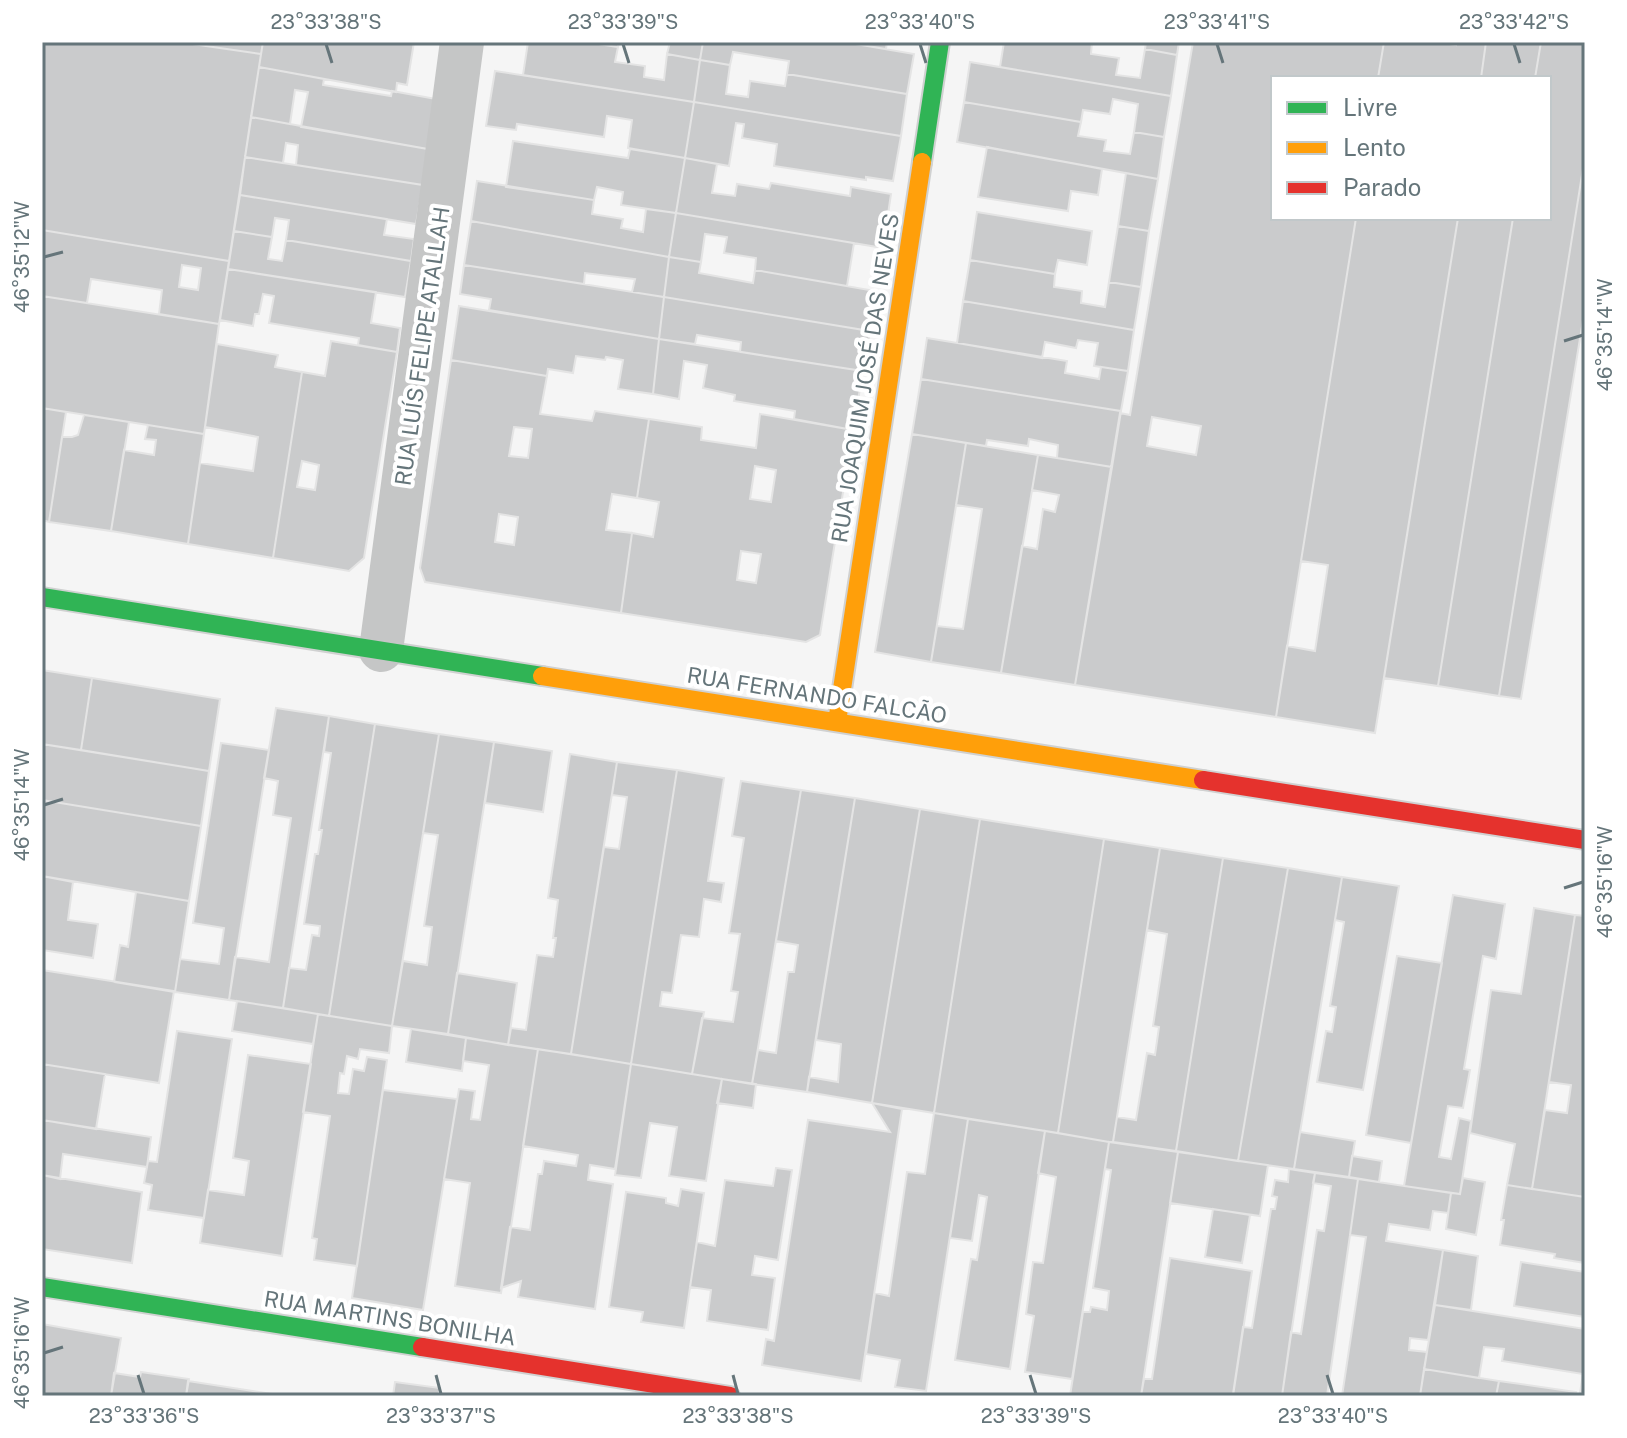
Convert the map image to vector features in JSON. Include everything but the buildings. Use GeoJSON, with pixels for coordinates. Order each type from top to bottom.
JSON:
{"type":"FeatureCollection","features":[{"type":"Feature","properties":{"kind":"main road","name":"RUA JOAQUIM JOSÉ DAS NEVES"},"geometry":{"type":"LineString","coordinates":[[837,722],[940,42]]}},
{"type":"Feature","properties":{"kind":"main road","name":"RUA FERNANDO FALCÃO"},"geometry":{"type":"LineString","coordinates":[[42,597],[1585,840]]}},
{"type":"Feature","properties":{"kind":"main road","name":"RUA MARTINS BONILHA"},"geometry":{"type":"LineString","coordinates":[[42,1287],[721,1395]]}},
{"type":"Feature","properties":{"kind":"street","name":"RUA LUÍS FELIPE ATALLAH"},"geometry":{"type":"LineString","coordinates":[[381,650],[462,42]]}},
{"type":"Feature","properties":{"kind":"traffic: fast"},"geometry":{"type":"LineString","coordinates":[[922,162],[940,42]]}},
{"type":"Feature","properties":{"kind":"traffic: fast"},"geometry":{"type":"LineString","coordinates":[[42,597],[542,676]]}},
{"type":"Feature","properties":{"kind":"traffic: fast"},"geometry":{"type":"LineString","coordinates":[[42,1287],[422,1347]]}},
{"type":"Feature","properties":{"kind":"traffic: slow"},"geometry":{"type":"LineString","coordinates":[[837,722],[922,162]]}},
{"type":"Feature","properties":{"kind":"traffic: slow"},"geometry":{"type":"LineString","coordinates":[[542,676],[1203,780]]}},
{"type":"Feature","properties":{"kind":"traffic: jam"},"geometry":{"type":"LineString","coordinates":[[1203,780],[1585,840]]}},
{"type":"Feature","properties":{"kind":"traffic: jam"},"geometry":{"type":"LineString","coordinates":[[422,1347],[730,1396]]}}]}
